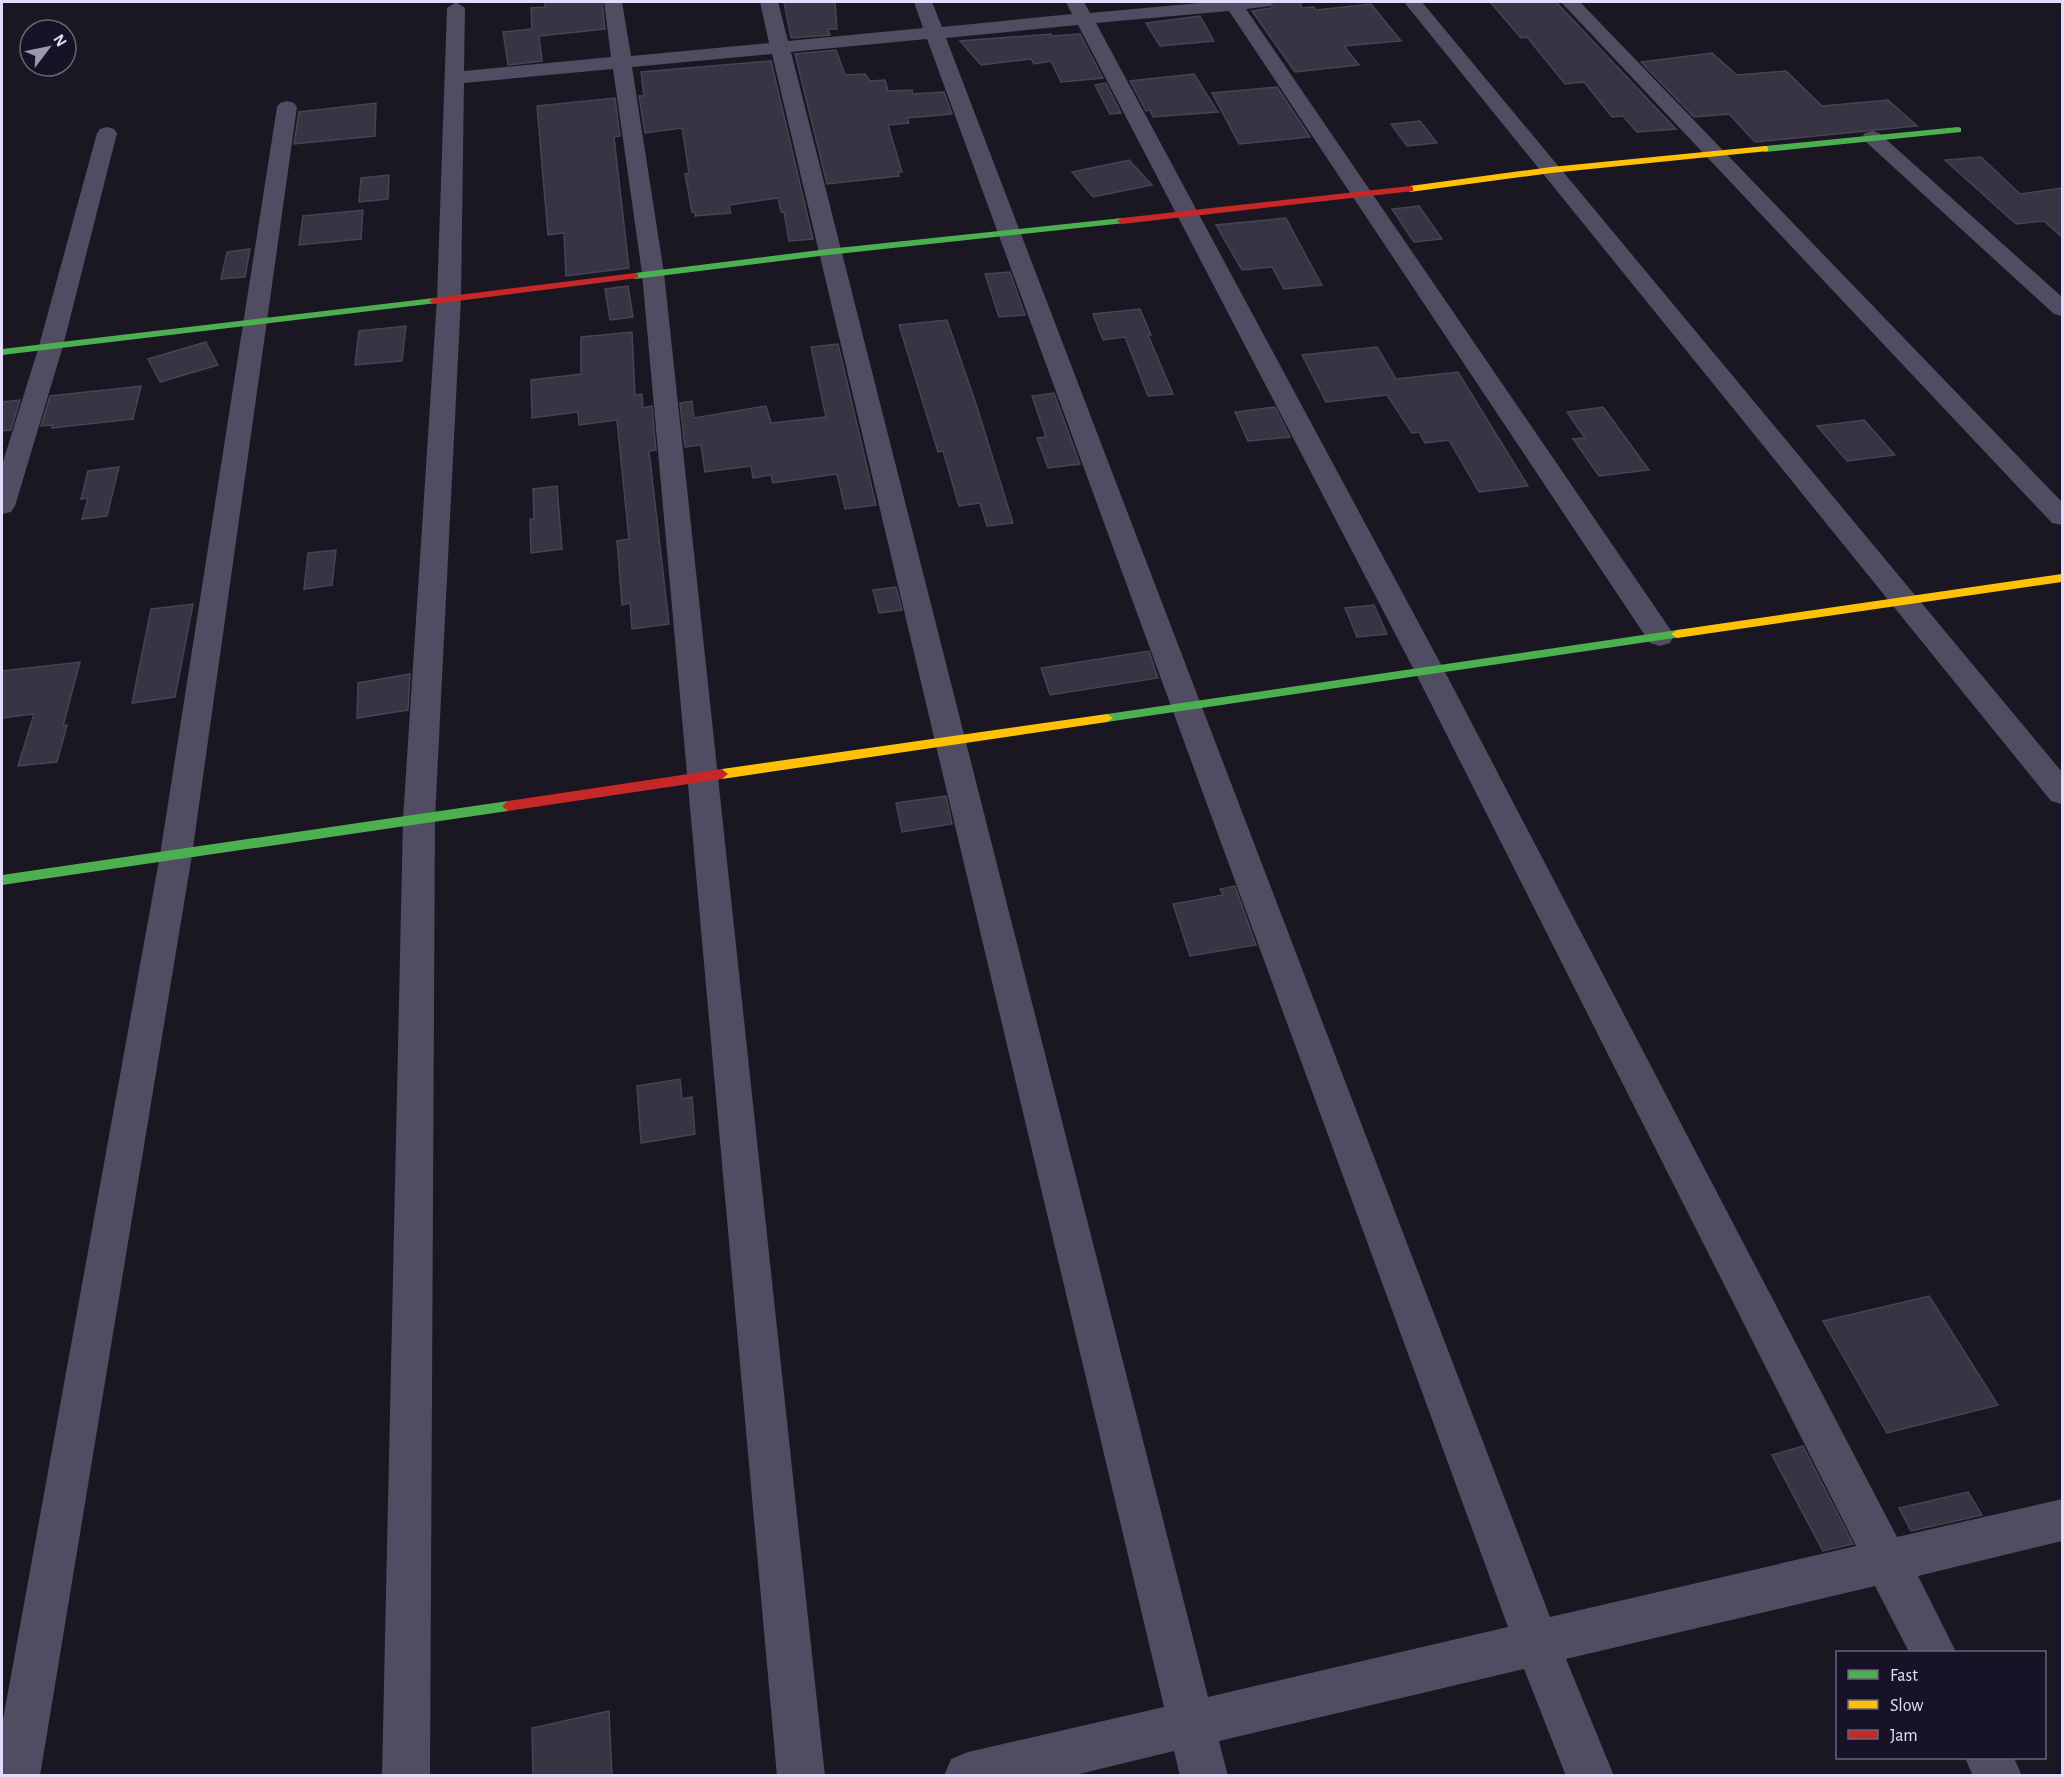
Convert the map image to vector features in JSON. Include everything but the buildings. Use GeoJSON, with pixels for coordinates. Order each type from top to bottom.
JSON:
{"type":"FeatureCollection","features":[{"type":"Feature","properties":{"kind":"street"},"geometry":{"type":"LineString","coordinates":[[613,2],[653,273],[801,1776]]}},
{"type":"Feature","properties":{"kind":"street"},"geometry":{"type":"LineString","coordinates":[[769,2],[828,252],[1204,1776]]}},
{"type":"Feature","properties":{"kind":"street"},"geometry":{"type":"LineString","coordinates":[[923,2],[1537,1642],[1590,1776]]}},
{"type":"Feature","properties":{"kind":"street"},"geometry":{"type":"LineString","coordinates":[[454,78],[936,32],[1080,10],[1264,2]]}},
{"type":"Feature","properties":{"kind":"street"},"geometry":{"type":"LineString","coordinates":[[1413,2],[1906,600],[2062,793]]}},
{"type":"Feature","properties":{"kind":"street"},"geometry":{"type":"LineString","coordinates":[[1570,2],[2062,517]]}},
{"type":"Feature","properties":{"kind":"street"},"geometry":{"type":"LineString","coordinates":[[1233,3],[1360,195],[1660,636]]}},
{"type":"Feature","properties":{"kind":"street"},"geometry":{"type":"LineString","coordinates":[[406,1776],[419,819],[449,297],[456,8]]}},
{"type":"Feature","properties":{"kind":"street"},"geometry":{"type":"LineString","coordinates":[[1080,10],[1185,213],[1429,670],[1932,1651]]}},
{"type":"Feature","properties":{"kind":"street"},"geometry":{"type":"LineString","coordinates":[[16,1776],[176,855],[287,107]]}},
{"type":"Feature","properties":{"kind":"street"},"geometry":{"type":"LineString","coordinates":[[2,352],[254,324],[449,297],[828,252],[1360,195],[1551,170],[1958,130]]}},
{"type":"Feature","properties":{"kind":"street"},"geometry":{"type":"LineString","coordinates":[[2,506],[51,346],[107,133]]}},
{"type":"Feature","properties":{"kind":"street"},"geometry":{"type":"LineString","coordinates":[[1872,137],[2062,309]]}},
{"type":"Feature","properties":{"kind":"street"},"geometry":{"type":"LineString","coordinates":[[2,880],[2062,578]]}},
{"type":"Feature","properties":{"kind":"street"},"geometry":{"type":"LineString","coordinates":[[968,1776],[2062,1520]]}},
{"type":"Feature","properties":{"kind":"street"},"geometry":{"type":"LineString","coordinates":[[1990,1759],[1998,1776]]}},
{"type":"Feature","properties":{"kind":"traffic: fast"},"geometry":{"type":"LineString","coordinates":[[1765,149],[1958,130]]}},
{"type":"Feature","properties":{"kind":"traffic: fast"},"geometry":{"type":"LineString","coordinates":[[635,276],[828,252],[1122,221]]}},
{"type":"Feature","properties":{"kind":"traffic: fast"},"geometry":{"type":"LineString","coordinates":[[2,352],[434,301]]}},
{"type":"Feature","properties":{"kind":"traffic: fast"},"geometry":{"type":"LineString","coordinates":[[1107,718],[1677,634]]}},
{"type":"Feature","properties":{"kind":"traffic: fast"},"geometry":{"type":"LineString","coordinates":[[2,880],[508,806]]}},
{"type":"Feature","properties":{"kind":"traffic: slow"},"geometry":{"type":"LineString","coordinates":[[1410,189],[1551,170],[1765,149]]}},
{"type":"Feature","properties":{"kind":"traffic: slow"},"geometry":{"type":"LineString","coordinates":[[1677,634],[2062,578]]}},
{"type":"Feature","properties":{"kind":"traffic: slow"},"geometry":{"type":"LineString","coordinates":[[722,774],[1107,718]]}},
{"type":"Feature","properties":{"kind":"traffic: jam"},"geometry":{"type":"LineString","coordinates":[[1122,221],[1410,189]]}},
{"type":"Feature","properties":{"kind":"traffic: jam"},"geometry":{"type":"LineString","coordinates":[[434,301],[635,276]]}},
{"type":"Feature","properties":{"kind":"traffic: jam"},"geometry":{"type":"LineString","coordinates":[[508,806],[722,774]]}}]}
